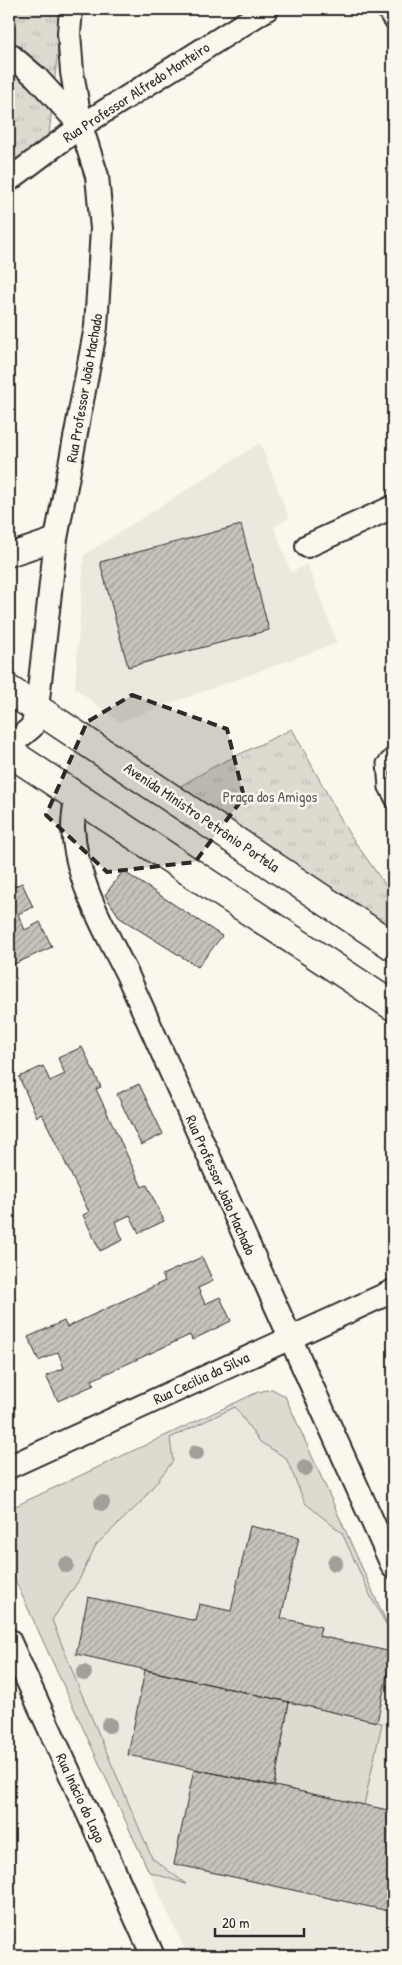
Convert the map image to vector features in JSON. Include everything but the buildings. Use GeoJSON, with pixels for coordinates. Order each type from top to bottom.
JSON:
{"type":"FeatureCollection","features":[{"type":"Feature","properties":{"kind":"main road","name":"Avenida Ministro Petrônio Portela"},"geometry":{"type":"LineString","coordinates":[[9,690],[393,946]]}},
{"type":"Feature","properties":{"kind":"main road"},"geometry":{"type":"LineString","coordinates":[[9,752],[392,1007]]}},
{"type":"Feature","properties":{"kind":"street","name":"Rua Professor João Machado"},"geometry":{"type":"LineString","coordinates":[[9,746],[32,727],[37,708],[56,539],[97,317],[102,229],[97,176],[81,126],[72,72],[69,33],[71,9]]}},
{"type":"Feature","properties":{"kind":"street","name":"Rua Professor Alfredo Monteiro"},"geometry":{"type":"LineString","coordinates":[[9,180],[81,126],[267,9]]}},
{"type":"Feature","properties":{"kind":"street"},"geometry":{"type":"LineString","coordinates":[[388,9],[393,17]]}},
{"type":"Feature","properties":{"kind":"street"},"geometry":{"type":"LineString","coordinates":[[9,54],[36,77],[81,126]]}},
{"type":"Feature","properties":{"kind":"street"},"geometry":{"type":"LineString","coordinates":[[307,546],[393,507]]}},
{"type":"Feature","properties":{"kind":"street"},"geometry":{"type":"LineString","coordinates":[[9,555],[56,539]]}},
{"type":"Feature","properties":{"kind":"street","name":"Rua Professor João Machado"},"geometry":{"type":"LineString","coordinates":[[76,796],[73,827],[77,855],[90,900],[127,974],[393,1567]]}},
{"type":"Feature","properties":{"kind":"street","name":"Rua Cecilia da Silva"},"geometry":{"type":"LineString","coordinates":[[9,1467],[289,1337],[393,1291]]}},
{"type":"Feature","properties":{"kind":"street","name":"Rua Inácio do Lago"},"geometry":{"type":"LineString","coordinates":[[9,1640],[153,1956]]}},
{"type":"Feature","properties":{"kind":"lane"},"geometry":{"type":"LineString","coordinates":[[393,752],[383,763],[385,788],[393,803]]}},
{"type":"Feature","properties":{"kind":"highlighted area"},"geometry":{"type":"Polygon","coordinates":[[[132,695],[227,729],[244,797],[195,862],[107,872],[46,815],[87,722],[132,695]]]}},
{"type":"Feature","properties":{"kind":"shaded area"},"geometry":{"type":"Polygon","coordinates":[[[260,443],[289,518],[274,527],[291,573],[307,564],[337,643],[119,722],[75,688],[84,555],[260,443]]]}},
{"type":"Feature","properties":{"kind":"shaded area"},"geometry":{"type":"Polygon","coordinates":[[[272,1389],[285,1396],[393,1634],[393,1956],[188,1956],[9,1567],[9,1509],[258,1392],[272,1389]]]}},
{"type":"Feature","properties":{"kind":"green space"},"geometry":{"type":"Polygon","coordinates":[[[9,9],[62,9],[48,145],[9,169],[9,9]]]}},
{"type":"Feature","properties":{"kind":"green space","name":"Praça dos Amigos"},"geometry":{"type":"Polygon","coordinates":[[[292,729],[348,832],[393,896],[393,935],[172,791],[213,767],[292,729]]]}},
{"type":"Feature","properties":{"kind":"green space"},"geometry":{"type":"Polygon","coordinates":[[[272,1389],[285,1396],[393,1637],[371,1597],[342,1533],[305,1503],[286,1458],[260,1442],[235,1407],[170,1438],[173,1461],[140,1503],[96,1545],[79,1580],[52,1620],[152,1858],[186,1884],[149,1872],[9,1567],[9,1509],[258,1392],[272,1389]]]}},
{"type":"Feature","properties":{"kind":"green space"},"geometry":{"type":"Polygon","coordinates":[[[289,1702],[382,1723],[364,1805],[274,1786],[289,1702]]]}}]}
